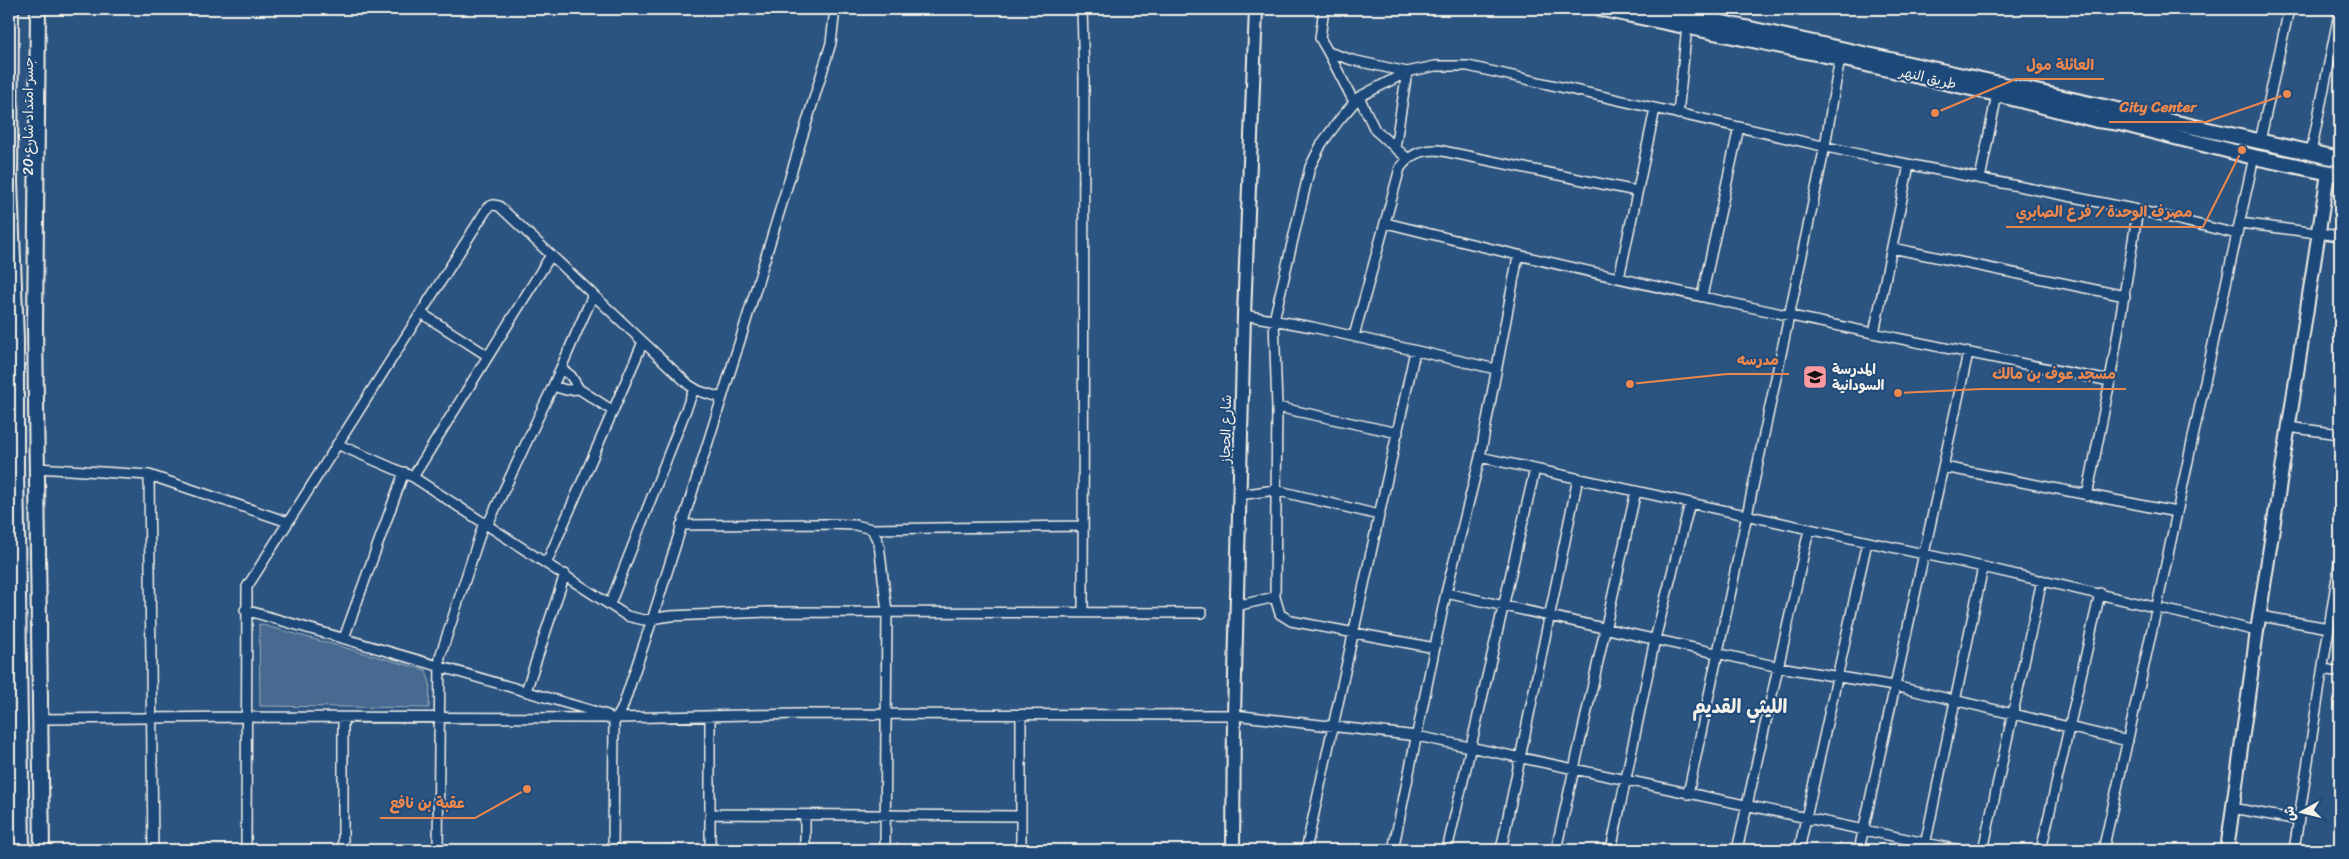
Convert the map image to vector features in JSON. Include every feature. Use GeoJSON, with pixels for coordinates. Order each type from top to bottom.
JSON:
{"type":"FeatureCollection","features":[{"type":"Feature","properties":{"kind":"main road"},"geometry":{"type":"LineString","coordinates":[[11,9],[12,467],[22,850]]}},
{"type":"Feature","properties":{"kind":"main road","name":"جسر امتداد شارع 20"},"geometry":{"type":"LineString","coordinates":[[12,220],[18,207],[20,9]]}},
{"type":"Feature","properties":{"kind":"main road","name":"جسر امتداد شارع 20"},"geometry":{"type":"LineString","coordinates":[[29,9],[28,197],[31,214],[36,223]]}},
{"type":"Feature","properties":{"kind":"main road"},"geometry":{"type":"LineString","coordinates":[[38,9],[35,316],[42,850]]}},
{"type":"Feature","properties":{"kind":"main road","name":"شارع الحجاز"},"geometry":{"type":"LineString","coordinates":[[1234,850],[1236,606],[1244,315],[1256,9]]}},
{"type":"Feature","properties":{"kind":"main road","name":"طريق النهر"},"geometry":{"type":"LineString","coordinates":[[1602,9],[1840,58],[2087,117],[2120,123],[2254,157],[2334,174]]}},
{"type":"Feature","properties":{"kind":"main road","name":"طريق النهر"},"geometry":{"type":"LineString","coordinates":[[1659,9],[2340,159]]}},
{"type":"Feature","properties":{"kind":"main road"},"geometry":{"type":"LineString","coordinates":[[2087,117],[2091,103]]}},
{"type":"Feature","properties":{"kind":"main road"},"geometry":{"type":"LineString","coordinates":[[2227,850],[2257,631],[2318,232],[2334,174]]}},
{"type":"Feature","properties":{"kind":"main road"},"geometry":{"type":"LineString","coordinates":[[12,310],[28,310],[35,316]]}},
{"type":"Feature","properties":{"kind":"main road"},"geometry":{"type":"LineString","coordinates":[[22,794],[41,793]]}},
{"type":"Feature","properties":{"kind":"street"},"geometry":{"type":"LineString","coordinates":[[613,850],[613,729],[622,709],[652,620],[722,398],[830,43],[835,9]]}},
{"type":"Feature","properties":{"kind":"street"},"geometry":{"type":"LineString","coordinates":[[1082,9],[1084,76],[1083,612]]}},
{"type":"Feature","properties":{"kind":"street"},"geometry":{"type":"LineString","coordinates":[[1324,9],[1320,38],[1375,130],[1407,158]]}},
{"type":"Feature","properties":{"kind":"street"},"geometry":{"type":"LineString","coordinates":[[2260,142],[2288,9]]}},
{"type":"Feature","properties":{"kind":"street"},"geometry":{"type":"LineString","coordinates":[[2311,152],[2340,9]]}},
{"type":"Feature","properties":{"kind":"street"},"geometry":{"type":"LineString","coordinates":[[1678,114],[1687,26]]}},
{"type":"Feature","properties":{"kind":"street"},"geometry":{"type":"LineString","coordinates":[[1328,52],[1352,60],[1407,72]]}},
{"type":"Feature","properties":{"kind":"street"},"geometry":{"type":"LineString","coordinates":[[1688,794],[1825,146],[1840,58]]}},
{"type":"Feature","properties":{"kind":"street"},"geometry":{"type":"LineString","coordinates":[[1435,648],[1354,634],[1285,618],[1278,609],[1275,598],[1277,406],[1274,320],[1310,166],[1322,143],[1357,99],[1407,72],[1435,66],[1468,66],[1909,165],[2138,210],[2237,234]]}},
{"type":"Feature","properties":{"kind":"street"},"geometry":{"type":"LineString","coordinates":[[1396,148],[1407,72]]}},
{"type":"Feature","properties":{"kind":"street"},"geometry":{"type":"LineString","coordinates":[[1980,179],[1997,94]]}},
{"type":"Feature","properties":{"kind":"street"},"geometry":{"type":"LineString","coordinates":[[1619,278],[1655,109]]}},
{"type":"Feature","properties":{"kind":"street"},"geometry":{"type":"LineString","coordinates":[[1702,296],[1739,127]]}},
{"type":"Feature","properties":{"kind":"street"},"geometry":{"type":"LineString","coordinates":[[1354,336],[1400,168],[1407,158],[1421,151],[1438,150],[1636,191]]}},
{"type":"Feature","properties":{"kind":"street"},"geometry":{"type":"LineString","coordinates":[[2103,850],[2158,607],[2176,512],[2254,157]]}},
{"type":"Feature","properties":{"kind":"street"},"geometry":{"type":"LineString","coordinates":[[1874,333],[1909,165]]}},
{"type":"Feature","properties":{"kind":"street"},"geometry":{"type":"LineString","coordinates":[[246,850],[246,610],[248,584],[490,205],[499,206],[694,389],[722,398]]}},
{"type":"Feature","properties":{"kind":"street"},"geometry":{"type":"LineString","coordinates":[[2087,496],[2126,296],[2138,210]]}},
{"type":"Feature","properties":{"kind":"street"},"geometry":{"type":"LineString","coordinates":[[2240,222],[2340,236]]}},
{"type":"Feature","properties":{"kind":"street"},"geometry":{"type":"LineString","coordinates":[[1386,223],[1518,256],[1788,316],[2110,381]]}},
{"type":"Feature","properties":{"kind":"street"},"geometry":{"type":"LineString","coordinates":[[1892,248],[2126,296]]}},
{"type":"Feature","properties":{"kind":"street"},"geometry":{"type":"LineString","coordinates":[[413,477],[551,255]]}},
{"type":"Feature","properties":{"kind":"street"},"geometry":{"type":"LineString","coordinates":[[1392,850],[1446,593],[1480,458],[1518,256]]}},
{"type":"Feature","properties":{"kind":"street"},"geometry":{"type":"LineString","coordinates":[[438,850],[439,666],[442,649],[486,523],[553,386],[593,295]]}},
{"type":"Feature","properties":{"kind":"street"},"geometry":{"type":"LineString","coordinates":[[421,313],[488,356]]}},
{"type":"Feature","properties":{"kind":"street"},"geometry":{"type":"LineString","coordinates":[[1244,315],[1354,336],[1496,369]]}},
{"type":"Feature","properties":{"kind":"street"},"geometry":{"type":"LineString","coordinates":[[547,562],[643,342]]}},
{"type":"Feature","properties":{"kind":"street"},"geometry":{"type":"LineString","coordinates":[[1306,850],[1415,351]]}},
{"type":"Feature","properties":{"kind":"street"},"geometry":{"type":"LineString","coordinates":[[1859,850],[1894,686],[1911,620],[1968,353]]}},
{"type":"Feature","properties":{"kind":"street"},"geometry":{"type":"LineString","coordinates":[[561,368],[571,376],[579,388],[613,410]]}},
{"type":"Feature","properties":{"kind":"street"},"geometry":{"type":"LineString","coordinates":[[553,386],[566,390],[579,388]]}},
{"type":"Feature","properties":{"kind":"street"},"geometry":{"type":"LineString","coordinates":[[610,604],[694,389]]}},
{"type":"Feature","properties":{"kind":"street"},"geometry":{"type":"LineString","coordinates":[[1277,406],[1398,433]]}},
{"type":"Feature","properties":{"kind":"street"},"geometry":{"type":"LineString","coordinates":[[2288,426],[2340,434]]}},
{"type":"Feature","properties":{"kind":"street"},"geometry":{"type":"LineString","coordinates":[[338,444],[413,477],[547,562],[627,616],[652,620],[670,616],[767,612],[1202,613]]}},
{"type":"Feature","properties":{"kind":"street"},"geometry":{"type":"LineString","coordinates":[[1480,458],[1690,502],[1809,530],[1925,553],[2257,631]]}},
{"type":"Feature","properties":{"kind":"street"},"geometry":{"type":"LineString","coordinates":[[1944,467],[2176,512]]}},
{"type":"Feature","properties":{"kind":"street"},"geometry":{"type":"LineString","coordinates":[[37,468],[149,475],[288,522]]}},
{"type":"Feature","properties":{"kind":"street"},"geometry":{"type":"LineString","coordinates":[[1447,850],[1535,469]]}},
{"type":"Feature","properties":{"kind":"street"},"geometry":{"type":"LineString","coordinates":[[344,638],[404,472]]}},
{"type":"Feature","properties":{"kind":"street"},"geometry":{"type":"LineString","coordinates":[[149,475],[153,850]]}},
{"type":"Feature","properties":{"kind":"street"},"geometry":{"type":"LineString","coordinates":[[1501,850],[1578,478]]}},
{"type":"Feature","properties":{"kind":"street"},"geometry":{"type":"LineString","coordinates":[[1239,495],[1276,490],[1379,515]]}},
{"type":"Feature","properties":{"kind":"street"},"geometry":{"type":"LineString","coordinates":[[1556,850],[1636,491]]}},
{"type":"Feature","properties":{"kind":"street"},"geometry":{"type":"LineString","coordinates":[[1611,850],[1655,639],[1690,502]]}},
{"type":"Feature","properties":{"kind":"street"},"geometry":{"type":"LineString","coordinates":[[681,526],[827,524],[855,525],[872,529],[1083,526]]}},
{"type":"Feature","properties":{"kind":"street"},"geometry":{"type":"LineString","coordinates":[[872,529],[879,544],[887,612],[885,850]]}},
{"type":"Feature","properties":{"kind":"street"},"geometry":{"type":"LineString","coordinates":[[1737,850],[1809,530]]}},
{"type":"Feature","properties":{"kind":"street"},"geometry":{"type":"LineString","coordinates":[[1799,850],[1867,542]]}},
{"type":"Feature","properties":{"kind":"street"},"geometry":{"type":"LineString","coordinates":[[2294,850],[2340,565]]}},
{"type":"Feature","properties":{"kind":"street"},"geometry":{"type":"LineString","coordinates":[[1924,846],[1983,567]]}},
{"type":"Feature","properties":{"kind":"street"},"geometry":{"type":"LineString","coordinates":[[526,691],[565,574]]}},
{"type":"Feature","properties":{"kind":"street"},"geometry":{"type":"LineString","coordinates":[[1983,850],[2042,580]]}},
{"type":"Feature","properties":{"kind":"street"},"geometry":{"type":"LineString","coordinates":[[1446,593],[1779,667],[1894,686],[2128,741]]}},
{"type":"Feature","properties":{"kind":"street"},"geometry":{"type":"LineString","coordinates":[[2041,850],[2100,593]]}},
{"type":"Feature","properties":{"kind":"street"},"geometry":{"type":"LineString","coordinates":[[1236,606],[1275,598]]}},
{"type":"Feature","properties":{"kind":"street"},"geometry":{"type":"LineString","coordinates":[[246,610],[617,718]]}},
{"type":"Feature","properties":{"kind":"street"},"geometry":{"type":"LineString","coordinates":[[2260,616],[2329,628]]}},
{"type":"Feature","properties":{"kind":"street"},"geometry":{"type":"LineString","coordinates":[[2323,669],[2340,672]]}},
{"type":"Feature","properties":{"kind":"street"},"geometry":{"type":"LineString","coordinates":[[40,718],[246,716],[440,719],[710,717],[798,714],[1234,715],[1417,736],[1472,746],[1626,781],[1863,830],[1924,846],[1959,850]]}},
{"type":"Feature","properties":{"kind":"street"},"geometry":{"type":"LineString","coordinates":[[1021,716],[1021,850]]}},
{"type":"Feature","properties":{"kind":"street"},"geometry":{"type":"LineString","coordinates":[[710,717],[710,850]]}},
{"type":"Feature","properties":{"kind":"street"},"geometry":{"type":"LineString","coordinates":[[343,718],[343,850]]}},
{"type":"Feature","properties":{"kind":"street"},"geometry":{"type":"LineString","coordinates":[[2232,808],[2298,820]]}},
{"type":"Feature","properties":{"kind":"street"},"geometry":{"type":"LineString","coordinates":[[710,814],[1021,816]]}},
{"type":"Feature","properties":{"kind":"street"},"geometry":{"type":"LineString","coordinates":[[805,816],[805,850]]}},
{"type":"Feature","properties":{"kind":"shaded area"},"geometry":{"type":"Polygon","coordinates":[[[259,624],[426,670],[430,683],[429,708],[260,706],[259,624]]]}},
{"type":"Feature","properties":{"kind":"place","name":"City Center"},"geometry":{"type":"Point","coordinates":[2287,94]}},
{"type":"Feature","properties":{"kind":"place","name":"العائلة مول"},"geometry":{"type":"Point","coordinates":[1935,113]}},
{"type":"Feature","properties":{"kind":"place","name":"مصرف الوحدة / فرع الصابري"},"geometry":{"type":"Point","coordinates":[2242,150]}},
{"type":"Feature","properties":{"kind":"place","name":"المدرسة السودانية"},"geometry":{"type":"Point","coordinates":[1815,377]}},
{"type":"Feature","properties":{"kind":"place","name":"مدرسه"},"geometry":{"type":"Point","coordinates":[1630,384]}},
{"type":"Feature","properties":{"kind":"place","name":"مسجد عوف بن مالك"},"geometry":{"type":"Point","coordinates":[1898,393]}},
{"type":"Feature","properties":{"kind":"place","name":"عقبة بن نافع"},"geometry":{"type":"Point","coordinates":[527,789]}},
{"type":"Feature","properties":{"kind":"district","name":"الليثي القديم"},"geometry":{"type":"Point","coordinates":[1740,706]}}]}
